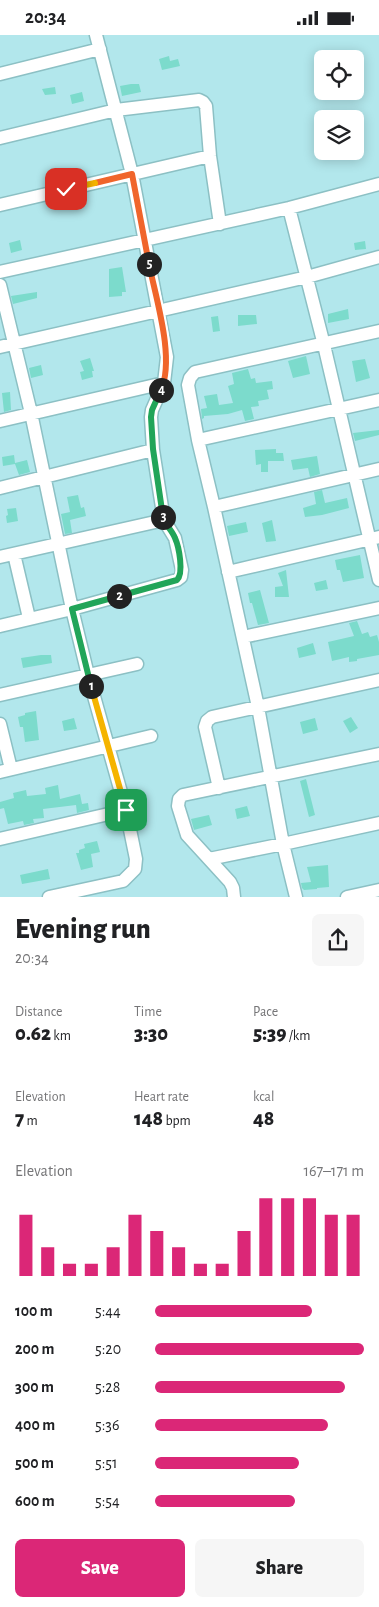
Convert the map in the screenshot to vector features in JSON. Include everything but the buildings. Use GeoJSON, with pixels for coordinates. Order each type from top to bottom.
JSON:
{"type":"FeatureCollection","features":[{"type":"Feature","properties":{"kind":"street"},"geometry":{"type":"LineString","coordinates":[[0,626],[72,609],[177,580],[181,577],[182,570],[176,538],[164,520],[153,449],[152,413],[164,383],[167,357],[132,174],[96,35]]}},
{"type":"Feature","properties":{"kind":"street"},"geometry":{"type":"LineString","coordinates":[[0,74],[100,49]]}},
{"type":"Feature","properties":{"kind":"street"},"geometry":{"type":"LineString","coordinates":[[0,138],[116,110],[203,102],[206,106],[210,156],[220,224]]}},
{"type":"Feature","properties":{"kind":"street"},"geometry":{"type":"LineString","coordinates":[[0,205],[210,156]]}},
{"type":"Feature","properties":{"kind":"street"},"geometry":{"type":"LineString","coordinates":[[0,272],[289,208],[379,184]]}},
{"type":"Feature","properties":{"kind":"street"},"geometry":{"type":"LineString","coordinates":[[289,208],[324,345],[354,475],[374,538],[379,580]]}},
{"type":"Feature","properties":{"kind":"street"},"geometry":{"type":"LineString","coordinates":[[0,347],[307,277],[379,257]]}},
{"type":"Feature","properties":{"kind":"street"},"geometry":{"type":"LineString","coordinates":[[0,285],[31,413],[72,609],[107,746],[126,810],[136,859],[135,869],[123,881],[49,897]]}},
{"type":"Feature","properties":{"kind":"street"},"geometry":{"type":"LineString","coordinates":[[296,897],[283,844],[258,707],[198,440],[188,385],[190,378],[195,372],[324,345],[379,331]]}},
{"type":"Feature","properties":{"kind":"street"},"geometry":{"type":"LineString","coordinates":[[0,421],[164,383]]}},
{"type":"Feature","properties":{"kind":"street"},"geometry":{"type":"LineString","coordinates":[[198,440],[379,399]]}},
{"type":"Feature","properties":{"kind":"street"},"geometry":{"type":"LineString","coordinates":[[0,488],[153,449]]}},
{"type":"Feature","properties":{"kind":"street"},"geometry":{"type":"LineString","coordinates":[[214,507],[379,469]]}},
{"type":"Feature","properties":{"kind":"street"},"geometry":{"type":"LineString","coordinates":[[0,557],[164,520]]}},
{"type":"Feature","properties":{"kind":"street"},"geometry":{"type":"LineString","coordinates":[[228,572],[374,538]]}},
{"type":"Feature","properties":{"kind":"street"},"geometry":{"type":"LineString","coordinates":[[14,554],[29,618]]}},
{"type":"Feature","properties":{"kind":"street"},"geometry":{"type":"LineString","coordinates":[[242,637],[379,608]]}},
{"type":"Feature","properties":{"kind":"street"},"geometry":{"type":"LineString","coordinates":[[0,695],[137,663]]}},
{"type":"Feature","properties":{"kind":"street"},"geometry":{"type":"LineString","coordinates":[[219,788],[205,727],[207,721],[212,717],[379,680]]}},
{"type":"Feature","properties":{"kind":"street"},"geometry":{"type":"LineString","coordinates":[[0,724],[6,771],[151,736]]}},
{"type":"Feature","properties":{"kind":"street"},"geometry":{"type":"LineString","coordinates":[[234,897],[230,882],[187,835],[178,805],[179,799],[183,795],[379,755]]}},
{"type":"Feature","properties":{"kind":"street"},"geometry":{"type":"LineString","coordinates":[[0,839],[126,810]]}},
{"type":"Feature","properties":{"kind":"street"},"geometry":{"type":"LineString","coordinates":[[209,859],[379,823]]}},
{"type":"Feature","properties":{"kind":"street"},"geometry":{"type":"LineString","coordinates":[[346,897],[379,890]]}},
{"type":"Feature","properties":{"kind":"route"},"geometry":{"type":"LineString","coordinates":[[66,189],[132,174],[167,357],[164,383],[152,410],[153,449],[164,520],[176,538],[182,570],[181,577],[177,580],[72,609],[88,675],[126,810]]}}]}
